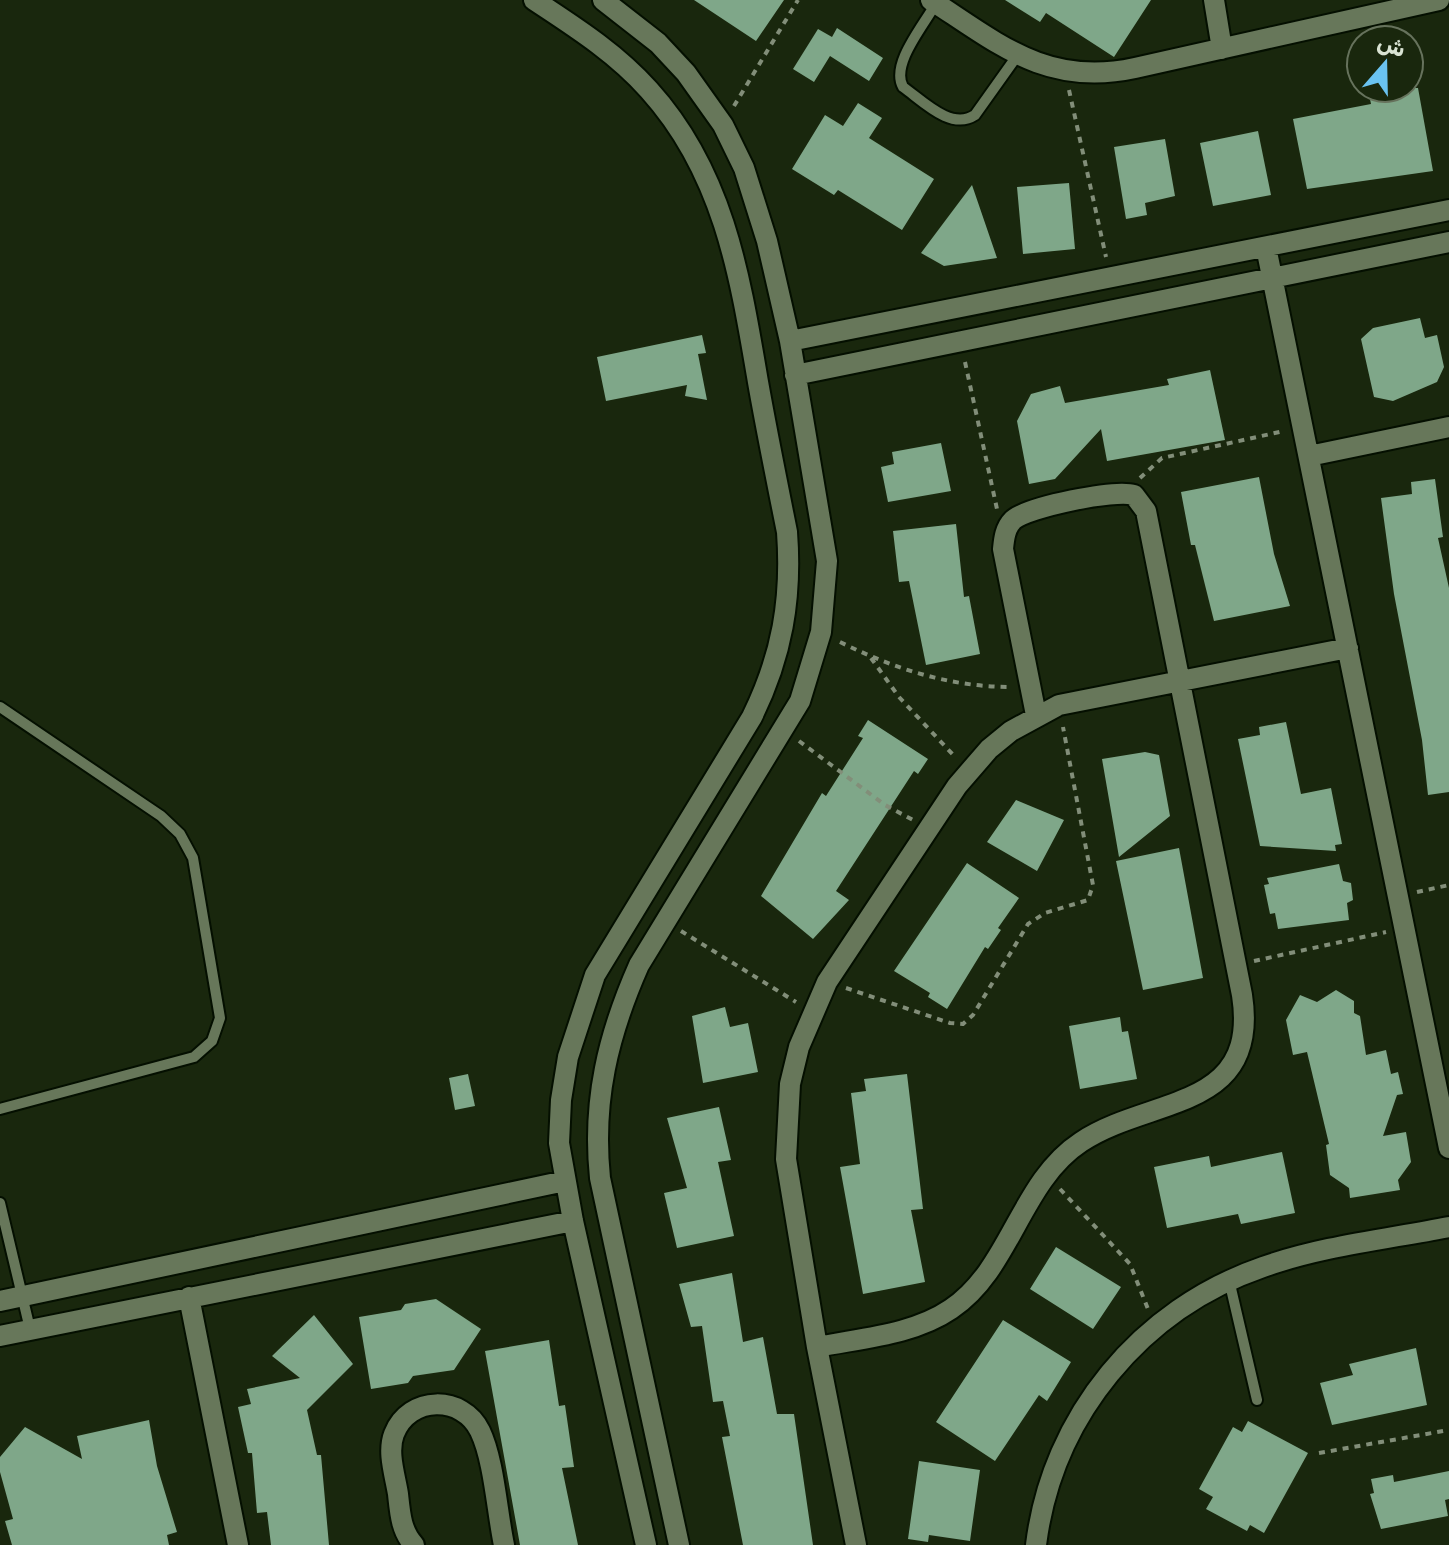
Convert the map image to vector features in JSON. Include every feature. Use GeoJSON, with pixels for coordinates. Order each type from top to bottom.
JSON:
{"type":"FeatureCollection","features":[{"type":"Feature","properties":{"kind":"street"},"geometry":{"type":"LineString","coordinates":[[603,0],[658,43],[706,98],[723,125],[756,200],[790,341],[827,561],[821,632],[813,667],[785,731],[664,921],[621,1005],[599,1090],[596,1135],[607,1215],[679,1545]]}},
{"type":"Feature","properties":{"kind":"street"},"geometry":{"type":"LineString","coordinates":[[1214,0],[1222,49]]}},
{"type":"Feature","properties":{"kind":"street"},"geometry":{"type":"LineString","coordinates":[[934,2],[1017,56],[1065,72],[1112,73],[1439,0]]}},
{"type":"Feature","properties":{"kind":"street"},"geometry":{"type":"LineString","coordinates":[[547,3],[596,41],[649,90],[692,148],[710,184],[737,261],[782,508],[790,570],[788,608],[773,670],[752,717],[595,975],[568,1057],[561,1100],[559,1143],[565,1181],[646,1545]]}},
{"type":"Feature","properties":{"kind":"street"},"geometry":{"type":"LineString","coordinates":[[790,341],[1449,210]]}},
{"type":"Feature","properties":{"kind":"street"},"geometry":{"type":"LineString","coordinates":[[795,375],[1449,242]]}},
{"type":"Feature","properties":{"kind":"street"},"geometry":{"type":"LineString","coordinates":[[1266,247],[1449,1148]]}},
{"type":"Feature","properties":{"kind":"street"},"geometry":{"type":"LineString","coordinates":[[1309,456],[1449,427]]}},
{"type":"Feature","properties":{"kind":"street"},"geometry":{"type":"LineString","coordinates":[[817,1347],[900,1330],[927,1322],[952,1309],[974,1290],[1046,1175],[1071,1150],[1101,1130],[1193,1097],[1225,1075],[1244,1040],[1246,1020],[1236,965],[1146,511],[1134,495],[1113,492],[1012,521],[1004,539],[1036,715]]}},
{"type":"Feature","properties":{"kind":"street"},"geometry":{"type":"LineString","coordinates":[[782,508],[819,501]]}},
{"type":"Feature","properties":{"kind":"street"},"geometry":{"type":"LineString","coordinates":[[856,1545],[817,1347],[786,1159],[790,1084],[812,1012],[827,982],[969,770],[1011,731],[1059,705],[1348,648]]}},
{"type":"Feature","properties":{"kind":"street"},"geometry":{"type":"LineString","coordinates":[[0,1301],[565,1181]]}},
{"type":"Feature","properties":{"kind":"street"},"geometry":{"type":"LineString","coordinates":[[0,1336],[573,1221]]}},
{"type":"Feature","properties":{"kind":"street"},"geometry":{"type":"LineString","coordinates":[[1036,1545],[1052,1472],[1072,1427],[1114,1367],[1155,1326],[1229,1280],[1304,1256],[1449,1227]]}},
{"type":"Feature","properties":{"kind":"street"},"geometry":{"type":"LineString","coordinates":[[189,1297],[238,1545]]}},
{"type":"Feature","properties":{"kind":"street"},"geometry":{"type":"LineString","coordinates":[[414,1545],[402,1527],[391,1448],[401,1421],[424,1405],[438,1403],[465,1412],[482,1435],[500,1544]]}},
{"type":"Feature","properties":{"kind":"street"},"geometry":{"type":"LineString","coordinates":[[624,1449],[656,1442]]}},
{"type":"Feature","properties":{"kind":"lane"},"geometry":{"type":"LineString","coordinates":[[934,2],[901,65],[899,80],[903,87],[953,121],[975,115],[1017,56]]}},
{"type":"Feature","properties":{"kind":"lane"},"geometry":{"type":"LineString","coordinates":[[0,707],[161,816],[180,834],[193,858],[220,1018],[212,1041],[194,1057],[0,1109]]}},
{"type":"Feature","properties":{"kind":"lane"},"geometry":{"type":"LineString","coordinates":[[0,1203],[30,1329]]}},
{"type":"Feature","properties":{"kind":"lane"},"geometry":{"type":"LineString","coordinates":[[1229,1280],[1257,1400]]}},
{"type":"Feature","properties":{"kind":"path"},"geometry":{"type":"LineString","coordinates":[[723,125],[798,0]]}},
{"type":"Feature","properties":{"kind":"path"},"geometry":{"type":"LineString","coordinates":[[1065,72],[1110,278]]}},
{"type":"Feature","properties":{"kind":"path"},"geometry":{"type":"LineString","coordinates":[[960,342],[1004,539]]}},
{"type":"Feature","properties":{"kind":"path"},"geometry":{"type":"LineString","coordinates":[[1134,495],[1143,473],[1162,458],[1302,427]]}},
{"type":"Feature","properties":{"kind":"path"},"geometry":{"type":"LineString","coordinates":[[821,632],[908,672],[948,681],[1030,687]]}},
{"type":"Feature","properties":{"kind":"path"},"geometry":{"type":"LineString","coordinates":[[869,656],[907,707],[969,770]]}},
{"type":"Feature","properties":{"kind":"path"},"geometry":{"type":"LineString","coordinates":[[827,982],[950,1023],[963,1024],[973,1015],[1028,924],[1045,913],[1081,905],[1088,900],[1093,885],[1059,705]]}},
{"type":"Feature","properties":{"kind":"path"},"geometry":{"type":"LineString","coordinates":[[785,731],[885,805],[929,829]]}},
{"type":"Feature","properties":{"kind":"path"},"geometry":{"type":"LineString","coordinates":[[1399,895],[1449,885]]}},
{"type":"Feature","properties":{"kind":"path"},"geometry":{"type":"LineString","coordinates":[[664,921],[812,1012]]}},
{"type":"Feature","properties":{"kind":"path"},"geometry":{"type":"LineString","coordinates":[[1236,965],[1405,927]]}},
{"type":"Feature","properties":{"kind":"path"},"geometry":{"type":"LineString","coordinates":[[1046,1175],[1130,1264],[1155,1326]]}},
{"type":"Feature","properties":{"kind":"path"},"geometry":{"type":"LineString","coordinates":[[1319,1453],[1449,1430]]}},
{"type":"Feature","properties":{"kind":"building"},"geometry":{"type":"Polygon","coordinates":[[[694,0],[784,0],[756,41],[694,0]]]}},
{"type":"Feature","properties":{"kind":"building"},"geometry":{"type":"Polygon","coordinates":[[[1005,0],[1151,0],[1114,57],[1046,13],[1040,22],[1005,0]]]}},
{"type":"Feature","properties":{"kind":"building"},"geometry":{"type":"Polygon","coordinates":[[[837,28],[883,58],[869,81],[830,56],[814,82],[793,69],[818,29],[832,37],[837,28]]]}},
{"type":"Feature","properties":{"kind":"building"},"geometry":{"type":"Polygon","coordinates":[[[858,103],[882,118],[869,138],[934,179],[902,230],[838,190],[834,195],[792,169],[825,115],[843,126],[858,103]]]}},
{"type":"Feature","properties":{"kind":"building"},"geometry":{"type":"Polygon","coordinates":[[[1371,104],[1421,104],[1433,171],[1307,189],[1293,119],[1371,104]]]}},
{"type":"Feature","properties":{"kind":"building"},"geometry":{"type":"Polygon","coordinates":[[[1258,131],[1271,195],[1213,206],[1200,143],[1258,131]]]}},
{"type":"Feature","properties":{"kind":"building"},"geometry":{"type":"Polygon","coordinates":[[[1165,139],[1175,196],[1145,203],[1147,215],[1126,219],[1114,147],[1165,139]]]}},
{"type":"Feature","properties":{"kind":"building"},"geometry":{"type":"Polygon","coordinates":[[[1069,183],[1075,249],[1023,254],[1017,187],[1069,183]]]}},
{"type":"Feature","properties":{"kind":"building"},"geometry":{"type":"Polygon","coordinates":[[[972,185],[997,258],[944,266],[921,253],[972,185]]]}},
{"type":"Feature","properties":{"kind":"building"},"geometry":{"type":"Polygon","coordinates":[[[1420,318],[1425,338],[1437,335],[1444,367],[1437,382],[1393,401],[1374,397],[1361,339],[1373,328],[1420,318]]]}},
{"type":"Feature","properties":{"kind":"building"},"geometry":{"type":"Polygon","coordinates":[[[702,335],[706,353],[698,354],[707,400],[685,396],[687,385],[606,401],[597,357],[702,335]]]}},
{"type":"Feature","properties":{"kind":"building"},"geometry":{"type":"Polygon","coordinates":[[[1210,370],[1225,440],[1107,461],[1101,429],[1055,479],[1029,484],[1017,421],[1031,394],[1060,386],[1065,403],[1169,385],[1167,379],[1210,370]]]}},
{"type":"Feature","properties":{"kind":"building"},"geometry":{"type":"Polygon","coordinates":[[[941,443],[951,491],[888,502],[881,467],[894,464],[892,452],[941,443]]]}},
{"type":"Feature","properties":{"kind":"building"},"geometry":{"type":"Polygon","coordinates":[[[1259,477],[1274,554],[1290,606],[1214,621],[1195,545],[1191,545],[1181,492],[1259,477]]]}},
{"type":"Feature","properties":{"kind":"building"},"geometry":{"type":"Polygon","coordinates":[[[1435,479],[1443,537],[1438,538],[1449,588],[1449,792],[1428,795],[1422,740],[1394,594],[1381,498],[1412,494],[1411,482],[1435,479]]]}},
{"type":"Feature","properties":{"kind":"building"},"geometry":{"type":"Polygon","coordinates":[[[956,524],[964,597],[969,596],[980,654],[926,665],[909,581],[899,582],[893,531],[956,524]]]}},
{"type":"Feature","properties":{"kind":"building"},"geometry":{"type":"Polygon","coordinates":[[[868,720],[928,759],[918,774],[914,771],[836,891],[849,900],[813,939],[761,896],[822,793],[826,796],[863,738],[858,736],[868,720]]]}},
{"type":"Feature","properties":{"kind":"building"},"geometry":{"type":"Polygon","coordinates":[[[1286,722],[1301,794],[1331,788],[1342,844],[1335,845],[1336,851],[1260,846],[1238,739],[1260,735],[1259,727],[1286,722]]]}},
{"type":"Feature","properties":{"kind":"building"},"geometry":{"type":"Polygon","coordinates":[[[1145,752],[1159,755],[1170,816],[1119,857],[1102,759],[1145,752]]]}},
{"type":"Feature","properties":{"kind":"building"},"geometry":{"type":"Polygon","coordinates":[[[1016,800],[1064,820],[1037,871],[987,842],[1016,800]]]}},
{"type":"Feature","properties":{"kind":"building"},"geometry":{"type":"Polygon","coordinates":[[[1179,848],[1203,978],[1143,990],[1116,861],[1179,848]]]}},
{"type":"Feature","properties":{"kind":"building"},"geometry":{"type":"Polygon","coordinates":[[[967,863],[1019,898],[947,1009],[928,997],[930,993],[894,971],[967,863]]]}},
{"type":"Feature","properties":{"kind":"building"},"geometry":{"type":"Polygon","coordinates":[[[1339,864],[1343,881],[1351,883],[1353,900],[1347,903],[1349,920],[1278,929],[1275,913],[1270,914],[1264,885],[1269,884],[1267,878],[1339,864]]]}},
{"type":"Feature","properties":{"kind":"building"},"geometry":{"type":"Polygon","coordinates":[[[1336,990],[1354,1001],[1354,1013],[1360,1016],[1366,1055],[1386,1050],[1391,1074],[1398,1072],[1403,1094],[1397,1095],[1383,1136],[1406,1132],[1411,1162],[1398,1180],[1400,1190],[1350,1198],[1349,1188],[1330,1175],[1326,1145],[1329,1144],[1307,1052],[1293,1055],[1286,1020],[1300,995],[1317,1002],[1336,990]]]}},
{"type":"Feature","properties":{"kind":"building"},"geometry":{"type":"Polygon","coordinates":[[[725,1007],[730,1027],[748,1023],[758,1072],[703,1083],[692,1016],[725,1007]]]}},
{"type":"Feature","properties":{"kind":"building"},"geometry":{"type":"Polygon","coordinates":[[[1120,1017],[1122,1032],[1128,1031],[1137,1079],[1080,1089],[1069,1026],[1120,1017]]]}},
{"type":"Feature","properties":{"kind":"building"},"geometry":{"type":"Polygon","coordinates":[[[468,1074],[475,1106],[455,1110],[449,1078],[468,1074]]]}},
{"type":"Feature","properties":{"kind":"building"},"geometry":{"type":"Polygon","coordinates":[[[907,1074],[923,1209],[911,1210],[925,1282],[863,1294],[840,1167],[860,1164],[851,1093],[866,1091],[864,1079],[907,1074]]]}},
{"type":"Feature","properties":{"kind":"building"},"geometry":{"type":"Polygon","coordinates":[[[719,1107],[731,1160],[718,1162],[734,1236],[677,1248],[664,1193],[687,1188],[667,1118],[719,1107]]]}},
{"type":"Feature","properties":{"kind":"building"},"geometry":{"type":"Polygon","coordinates":[[[1282,1152],[1295,1213],[1241,1224],[1238,1214],[1167,1228],[1154,1167],[1209,1156],[1211,1167],[1282,1152]]]}},
{"type":"Feature","properties":{"kind":"building"},"geometry":{"type":"Polygon","coordinates":[[[1056,1247],[1121,1287],[1093,1329],[1030,1289],[1056,1247]]]}},
{"type":"Feature","properties":{"kind":"building"},"geometry":{"type":"Polygon","coordinates":[[[732,1273],[743,1342],[763,1337],[777,1414],[794,1414],[813,1545],[743,1545],[722,1437],[730,1436],[723,1401],[713,1402],[702,1326],[691,1327],[679,1284],[732,1273]]]}},
{"type":"Feature","properties":{"kind":"building"},"geometry":{"type":"Polygon","coordinates":[[[436,1299],[481,1329],[454,1370],[413,1376],[408,1383],[371,1389],[359,1317],[401,1310],[405,1304],[436,1299]]]}},
{"type":"Feature","properties":{"kind":"building"},"geometry":{"type":"Polygon","coordinates":[[[314,1315],[353,1364],[307,1410],[317,1455],[321,1455],[329,1545],[271,1545],[267,1512],[257,1513],[252,1453],[248,1453],[238,1407],[251,1404],[247,1389],[300,1378],[272,1356],[314,1315]]]}},
{"type":"Feature","properties":{"kind":"building"},"geometry":{"type":"Polygon","coordinates":[[[1003,1320],[1071,1362],[1047,1401],[1039,1395],[995,1461],[936,1422],[1003,1320]]]}},
{"type":"Feature","properties":{"kind":"building"},"geometry":{"type":"Polygon","coordinates":[[[549,1340],[559,1406],[565,1405],[574,1467],[562,1468],[578,1545],[520,1545],[485,1351],[549,1340]]]}},
{"type":"Feature","properties":{"kind":"building"},"geometry":{"type":"Polygon","coordinates":[[[1416,1348],[1427,1405],[1332,1425],[1320,1383],[1353,1375],[1349,1364],[1416,1348]]]}},
{"type":"Feature","properties":{"kind":"building"},"geometry":{"type":"Polygon","coordinates":[[[149,1420],[157,1466],[177,1532],[167,1535],[169,1545],[12,1545],[5,1521],[13,1519],[0,1472],[0,1457],[25,1427],[82,1459],[77,1436],[149,1420]]]}},
{"type":"Feature","properties":{"kind":"building"},"geometry":{"type":"Polygon","coordinates":[[[1248,1421],[1308,1453],[1264,1533],[1250,1525],[1247,1531],[1206,1509],[1213,1497],[1199,1489],[1233,1427],[1242,1432],[1248,1421]]]}},
{"type":"Feature","properties":{"kind":"building"},"geometry":{"type":"Polygon","coordinates":[[[919,1461],[980,1470],[970,1541],[929,1535],[928,1542],[908,1539],[919,1461]]]}},
{"type":"Feature","properties":{"kind":"building"},"geometry":{"type":"Polygon","coordinates":[[[1449,1471],[1449,1499],[1445,1500],[1448,1516],[1381,1529],[1370,1494],[1374,1493],[1371,1479],[1393,1475],[1394,1482],[1449,1471]]]}}]}
